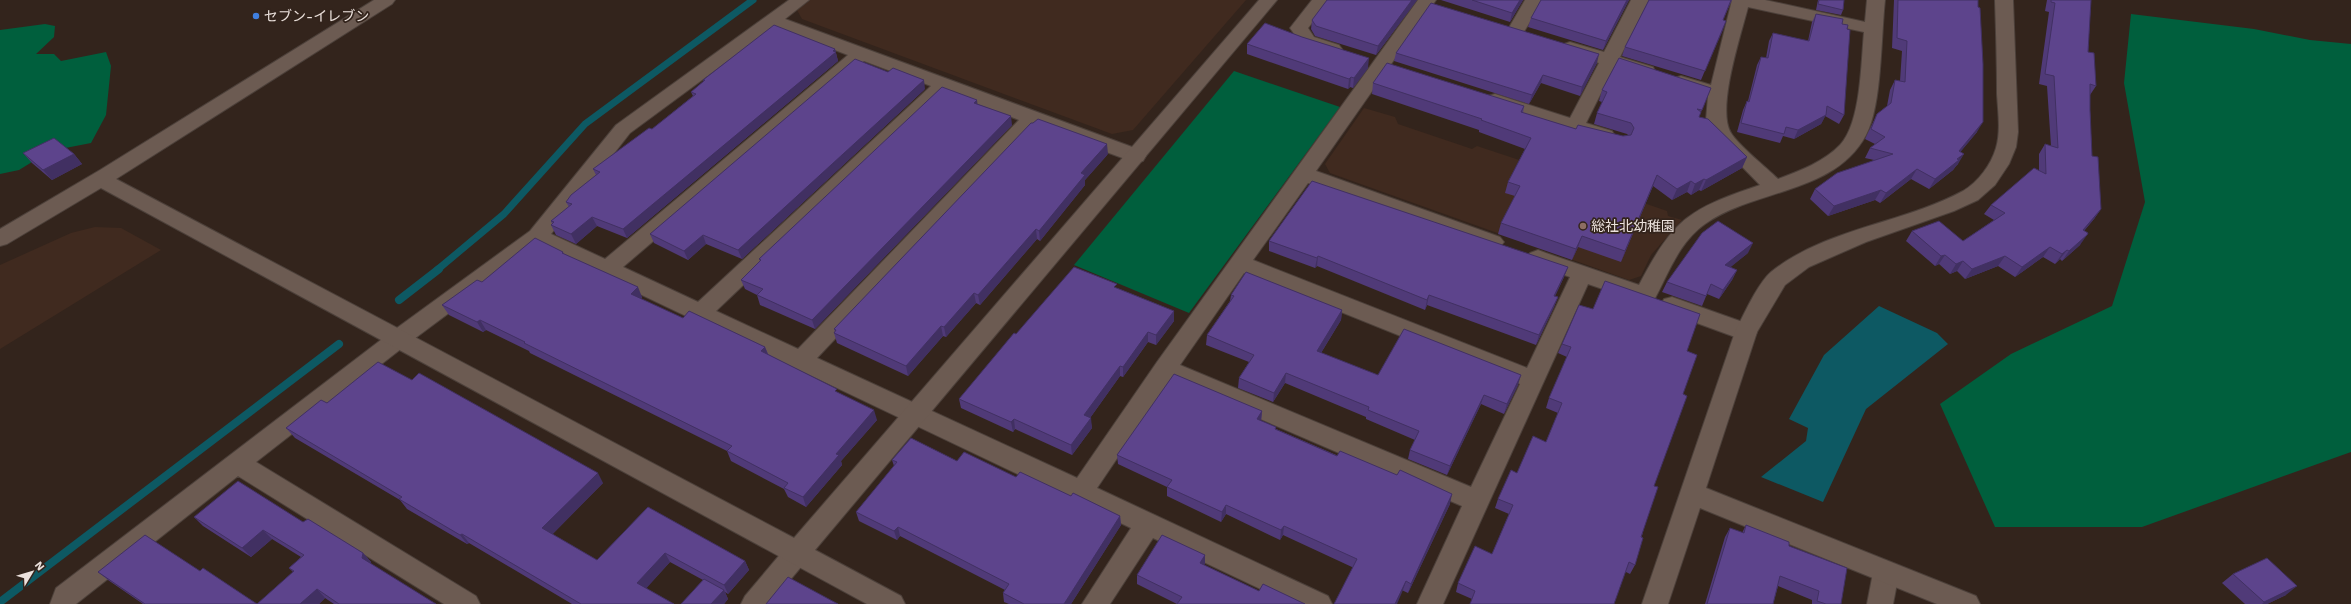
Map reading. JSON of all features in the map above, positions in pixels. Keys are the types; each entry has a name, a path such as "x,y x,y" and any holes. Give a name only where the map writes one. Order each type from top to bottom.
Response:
{"street":[{"path":"0,239 100,179 386,0"},
{"path":"63,604 65,596 238,464 398,339 537,236 623,129 800,0"},
{"path":"754,604 1268,0"},
{"path":"1321,0 1299,28 1308,41 1374,62"},
{"path":"1515,31 1534,0"},
{"path":"1575,126 1640,0"},
{"path":"1774,187 1723,136 1716,120 1718,93 1741,0 1872,29"},
{"path":"1644,296 1669,250 1680,235 1696,221 1729,204 1825,167 1846,152 1856,135 1864,102 1876,0"},
{"path":"1656,604 1746,332 1758,308 1777,279 1801,262 1859,237 1947,206 1971,195 1988,180 2002,159 2008,132 2004,0"},
{"path":"1081,492 1165,368 1304,174 1374,62 1430,4"},
{"path":"773,20 1136,156"},
{"path":"1552,42 1718,93"},
{"path":"607,269 862,54"},
{"path":"700,313 944,84"},
{"path":"1478,95 1619,140"},
{"path":"801,360 1032,118"},
{"path":"1304,174 1746,332"},
{"path":"100,179 892,604"},
{"path":"537,236 1319,604"},
{"path":"1240,263 1534,380"},
{"path":"1430,604 1582,274"},
{"path":"1165,368 1477,502"},
{"path":"238,464 468,604"},
{"path":"1693,494 1886,573 1967,604"},
{"path":"1095,604 1148,524"},
{"path":"1880,604 1886,573"}],"shaded area":[{"path":"810,0 1246,0 1133,130 1112,134 802,19 797,10"},
{"path":"1364,108 1395,117 1398,124 1472,149 1477,146 1546,169 1667,211 1668,216 1682,220 1651,255 1641,276 1629,280 1330,173 1325,164"},
{"path":"95,227 121,228 161,250 0,349 0,265 71,233"}],"green space":[{"path":"2131,14 2254,29 2310,40 2351,44 2351,452 2142,527 1995,527 1940,404 2011,354 2112,306 2145,202 2124,83"},
{"path":"45,24 55,26 54,37 36,54 54,54 61,61 106,52 111,66 106,115 91,143 50,151 19,170 0,174 0,30"},
{"path":"1234,71 1340,107 1189,313 1074,265"}],"water":[{"path":"1879,306 1937,333 1948,344 1866,409 1823,502 1761,477 1806,441 1808,428 1789,419 1824,355"}],"building":[{"path":"1327,0 1412,0 1378,46 1316,26 1312,20"},
{"path":"1472,0 1520,0 1512,13"},
{"path":"1541,0 1627,0 1606,41 1531,18"},
{"path":"1649,0 1731,0 1723,20 1726,21 1705,71 1625,47"},
{"path":"1819,0 1844,0 1843,10 1818,4"},
{"path":"1898,0 1978,0 1978,7 1980,8 1983,64 1983,122 1959,151 1964,154 1957,159 1959,160 1935,179 1917,169 1886,193 1881,190 1834,206 1815,189 1837,173 1893,154 1870,148 1885,137 1871,129 1877,114 1891,103 1895,80 1905,82 1907,41 1897,38"},
{"path":"2051,0 2091,0 2088,52 2094,53 2096,86 2090,84 2092,156 2098,157 2101,209 2083,230 2088,233 2087,235 2069,251 2067,250 2062,254 2050,247 2022,267 2005,256 1972,269 1963,261 1956,264 1945,255 1941,256 1912,231 1939,221 1963,241 2005,213 1991,205 2034,168 2046,174 2045,144 2058,148 2054,76 2045,74 2055,3 2051,2"},
{"path":"1431,3 1599,54 1582,87 1543,75 1532,95 1396,53"},
{"path":"1816,14 1843,19 1842,24 1848,25 1847,29 1850,30 1844,115 1827,106 1826,115 1798,130 1786,127 1784,134 1741,123 1747,101 1749,102 1761,57 1768,58 1773,33 1809,41"},
{"path":"1265,23 1302,37 1369,58 1354,78 1351,77 1349,79 1247,44"},
{"path":"774,25 835,49 833,51 836,52 623,229 592,217 571,234 551,225 554,222 551,221 572,204 566,202 571,195 600,172 593,169 649,128 652,129 696,94 691,92 705,80 703,80"},
{"path":"1619,58 1711,88 1702,110 1697,109 1701,112 1699,117 1708,119 1747,157 1706,180 1704,179 1695,184 1691,181 1677,189 1657,175 1625,251 1582,236 1576,249 1501,223 1520,186 1508,182 1531,138 1481,120 1482,119 1373,83 1387,63 1524,106 1521,112 1576,129 1578,125 1623,136 1631,135 1634,128 1631,123 1597,113 1607,92 1602,90"},
{"path":"855,59 888,72 893,68 924,80 738,250 703,235 684,251 650,234"},
{"path":"942,87 977,100 974,103 1011,116 812,320 757,295 763,289 741,280 761,260 759,259"},
{"path":"1038,119 1107,144 1081,173 1085,175 1039,231 1036,229 978,295 974,293 944,327 941,326 906,366 834,333 836,330 834,329 1031,123"},
{"path":"54,138 74,154 43,170 23,153"},
{"path":"1312,181 1568,267 1554,296 1558,297 1539,335 1429,295 1427,300 1318,256 1317,258 1269,241"},
{"path":"1718,221 1753,243 1725,265 1737,270 1723,290 1711,284 1706,296 1667,282 1702,233"},
{"path":"535,238 563,252 562,253 638,287 631,294 683,318 689,311 765,347 761,351 837,389 835,391 874,410 836,454 839,455 803,497 784,488 788,483 727,451 732,446 480,320 477,322 442,305 477,280 482,282"},
{"path":"1074,267 1117,284 1114,287 1174,311 1156,335 1148,332 1123,367 1120,366 1084,415 1091,418 1071,445 1014,419 1011,422 959,399 1014,333 1016,334"},
{"path":"1246,272 1342,310 1317,351 1378,375 1404,329 1521,375 1507,404 1484,395 1450,466 1410,450 1419,431 1368,410 1369,407 1286,373 1274,393 1239,378 1254,355 1207,335 1234,296 1231,295"},
{"path":"1605,281 1700,314 1687,351 1697,355 1683,394 1687,396 1654,486 1658,487 1641,537 1643,538 1635,565 1629,562 1614,604 1470,604 1475,591 1458,583 1475,546 1492,554 1513,505 1498,499 1511,470 1517,473 1533,436 1546,442 1562,403 1549,398 1571,347 1562,344 1579,305 1593,309"},
{"path":"378,362 412,380 419,373 598,473 542,528 597,560 648,507 745,561 724,585 665,553 637,583 674,604 581,604 399,499 402,497 286,428 321,400 327,403"},
{"path":"1174,374 1262,411 1257,419 1276,427 1275,429 1337,456 1340,451 1397,475 1400,470 1452,494 1411,584 1406,581 1395,604 1334,604 1357,559 1284,526 1281,530 1226,505 1222,512 1167,487 1172,480 1117,455"},
{"path":"911,438 957,461 964,452 1016,477 1020,472 1071,496 1073,493 1120,516 1064,604 1024,604 1003,593 1009,584 898,527 894,531 856,512 897,462 892,460"},
{"path":"238,481 303,522 308,519 363,553 362,558 436,604 339,604 317,589 300,604 257,604 294,571 289,568 304,555 263,530 242,548 194,517"},
{"path":"1746,525 1789,542 1789,546 1847,568 1841,604 1826,604 1817,601 1819,591 1780,576 1773,604 1707,604 1730,528 1744,533"},
{"path":"145,535 200,571 203,568 257,604 145,604 98,572"},
{"path":"1162,535 1205,555 1200,563 1259,591 1263,584 1305,604 1177,604 1182,597 1137,575"},
{"path":"2267,558 2297,586 2264,602 2233,574"},
{"path":"788,577 838,604 766,604"},
{"path":"704,579 724,590 711,604 681,604"}],"waterway":[{"path":"437,270 504,214 585,124 753,0"},
{"path":"399,300 439,269"},
{"path":"0,602 339,344"}],"place":[{"name":"セブン-イレブン","path":"256,16"},
{"name":"総社北幼稚園","path":"1583,226"}]}
